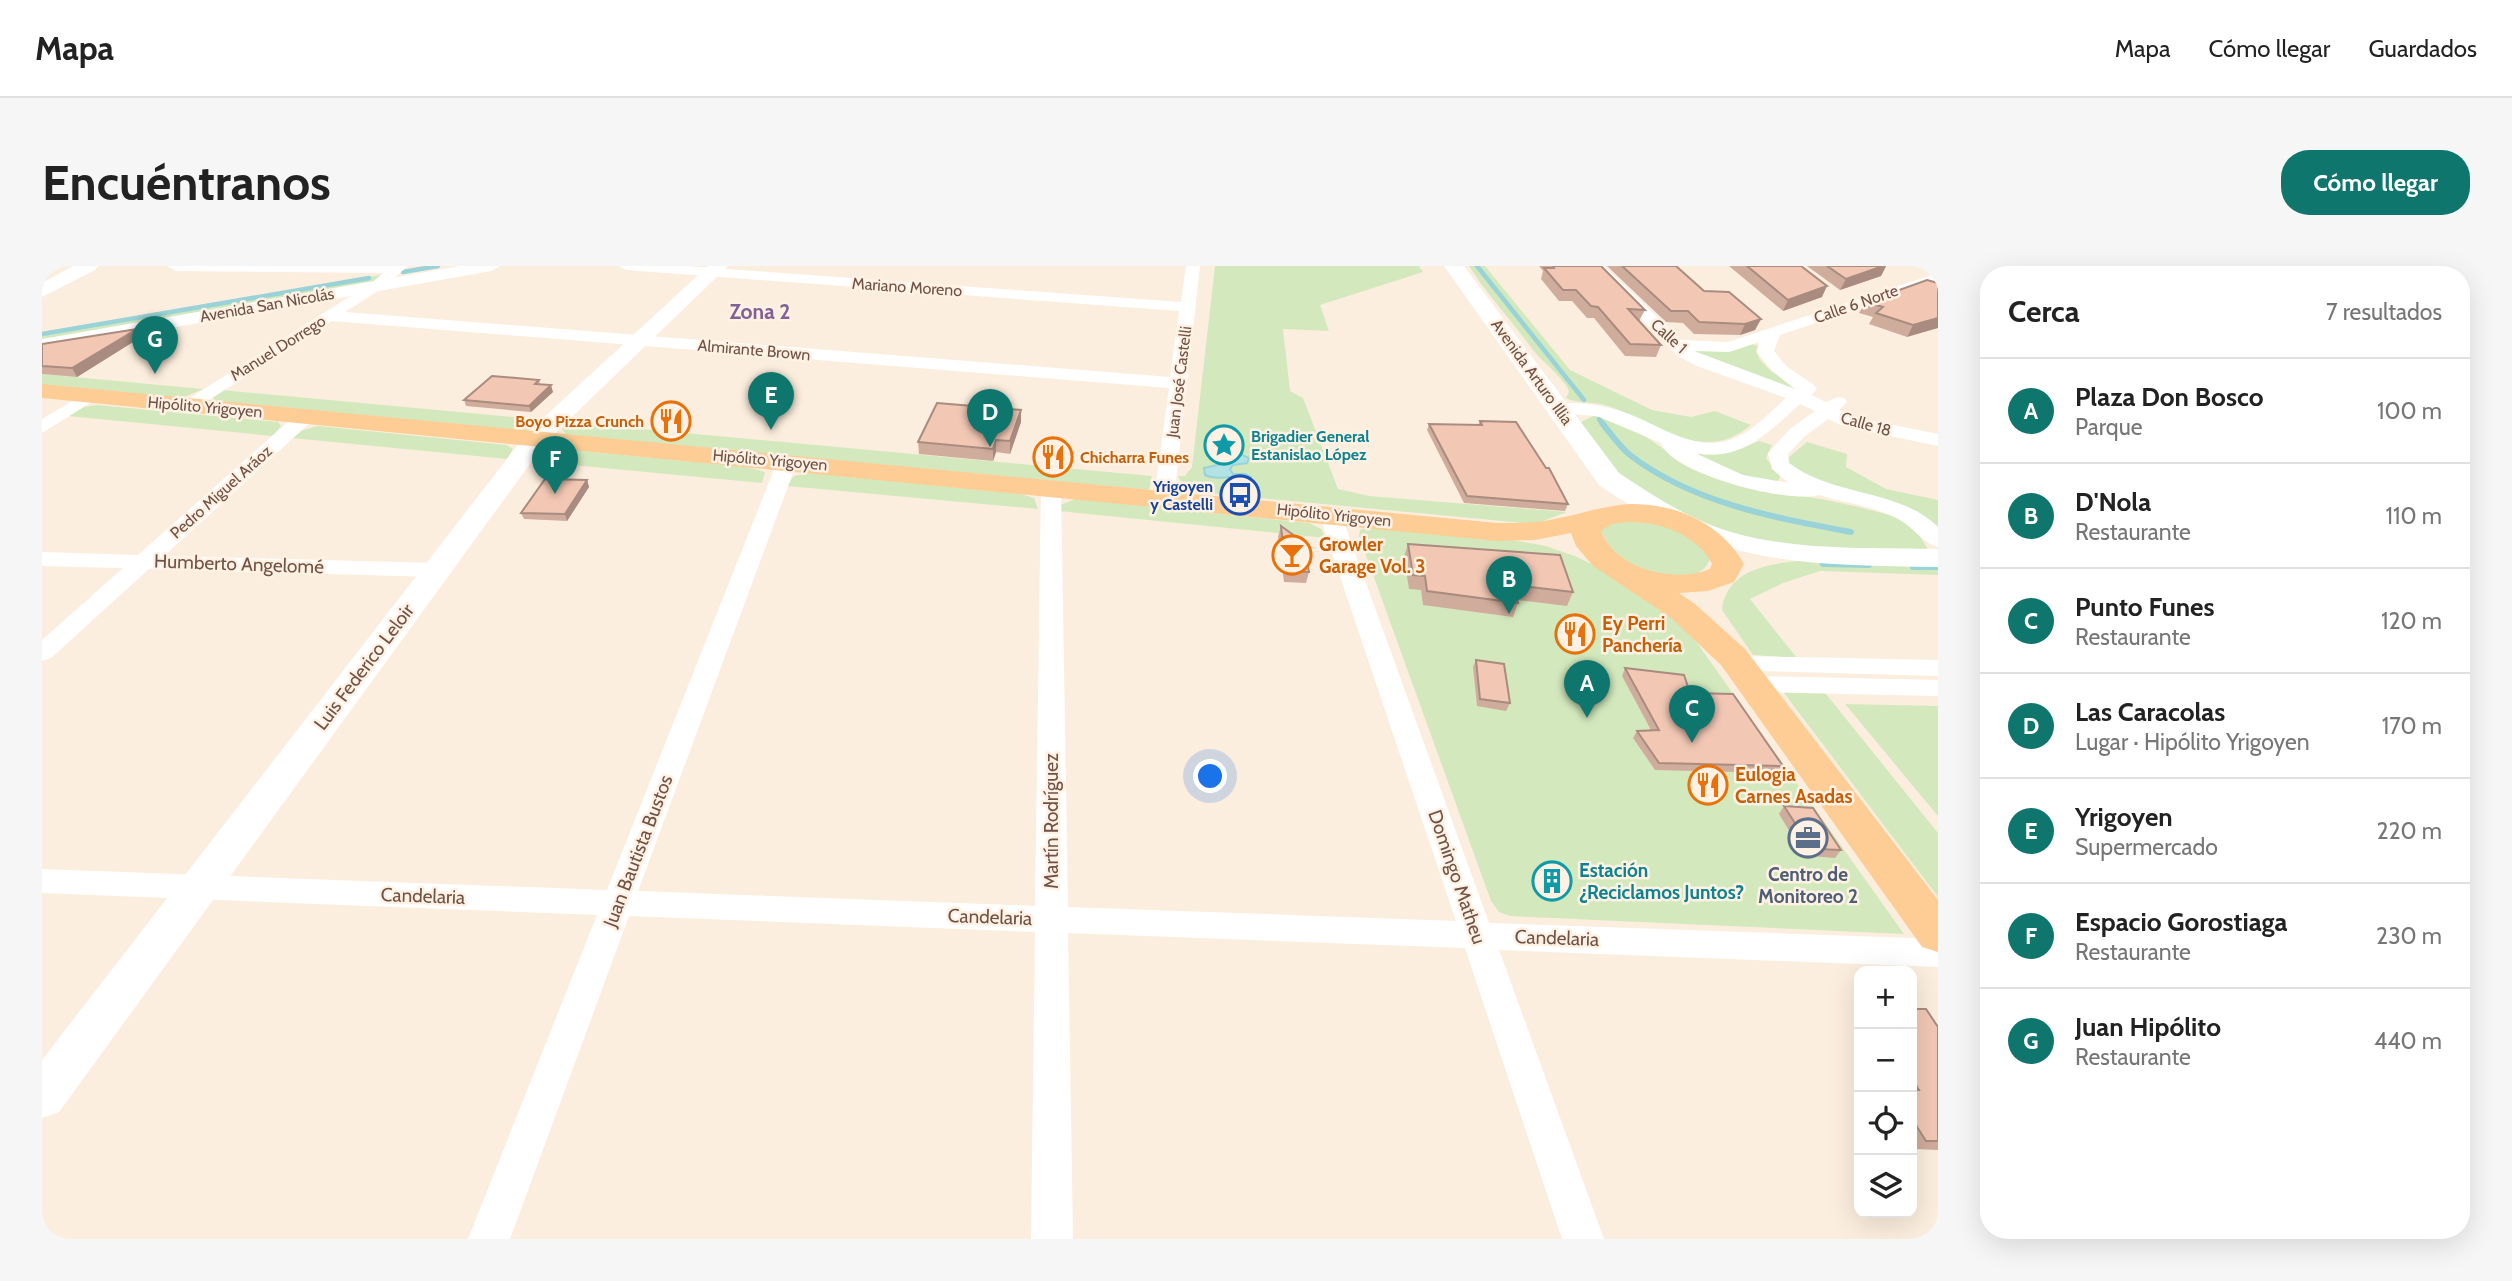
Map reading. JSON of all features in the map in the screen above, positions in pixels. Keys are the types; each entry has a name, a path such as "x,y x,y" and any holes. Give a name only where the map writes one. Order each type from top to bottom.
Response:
{"main road":[{"path":"42,291 88,266"},
{"name":"Avenida Arturo Illia","path":"1454,266 1609,478 1638,499 1685,525"},
{"name":"Hipólito Yrigoyen","path":"42,391 1497,532 1539,541 1620,569"},
{"path":"1609,478 1609,497 1586,530 1587,542 1597,555 1683,611 1741,668"},
{"name":"Hipólito Yrigoyen","path":"1497,532 1535,531 1614,514 1635,513 1685,525"},
{"path":"1685,525 1742,544 1799,555"},
{"path":"1685,525 1710,538 1723,551 1728,564 1711,596 1710,610 1741,668 1938,934"},
{"path":"1620,569 1651,580 1678,584 1702,583 1756,561 1799,555 1938,558"}],"street":[{"path":"176,266 405,268"},
{"name":"Avenida San Nicolás","path":"42,345 491,266"},
{"name":"Mariano Moreno","path":"626,266 716,269 1188,307"},
{"name":"Juan José Castelli","path":"1164,498 1193,266"},
{"name":"Calle 1","path":"1597,266 1684,352 1703,362 1802,393"},
{"name":"Manuel Dorrego","path":"188,405 405,268"},
{"name":"Avenida San Nicolás","path":"42,331 405,268"},
{"name":"Luis Federico Leloir","path":"42,1097 536,438 716,269"},
{"name":"Calle 6 Norte","path":"1669,338 1688,345 1729,347 1938,277"},
{"path":"1831,294 1853,305"},
{"name":"Almirante Brown","path":"329,316 1178,383"},
{"path":"1699,454 1737,445 1753,435 1802,393 1765,352 1766,343 1773,332"},
{"name":"Calle 18","path":"1802,393 1833,407 1843,420 1938,440"},
{"path":"42,427 89,396"},
{"path":"1938,428 1833,407 1797,433 1778,453 1779,465 1788,475 1824,492 1911,515 1927,524 1938,540"},
{"path":"1561,409 1606,412 1699,454 1722,476 1771,488 1824,492"},
{"name":"Pedro Miguel Aráoz","path":"42,653 306,416"},
{"path":"1753,435 1773,438 1784,447"},
{"name":"Juan Bautista Bustos","path":"488,1239 787,462"},
{"path":"1771,488 1784,486 1790,481 1788,475"},
{"name":"Martín Rodríguez","path":"1051,487 1052,1239"},
{"name":"Domingo Matheu","path":"1331,514 1583,1239"},
{"name":"Humberto Angelomé","path":"42,559 437,570"},
{"path":"1741,668 1938,668"},
{"path":"1741,668 1938,688"},
{"name":"Candelaria","path":"42,881 1938,953"}],"green space":[{"path":"1215,266 1419,266 1423,272 1320,305 1329,331 1283,329 1290,391 1303,398 1338,489 1369,496 1567,512 1535,524 1185,491 1178,476 1185,476 1192,467"},
{"path":"1469,266 1485,266 1570,370 1652,410 1691,417 1715,411 1751,425 1733,437 1715,442 1697,441 1661,430 1608,406 1566,398 1569,392 1567,387 1533,350"},
{"path":"381,275 378,281 42,342 42,332"},
{"path":"1751,344 1758,346 1756,351 1760,360 1771,371 1796,388 1793,390 1721,366 1693,350 1733,351"},
{"path":"42,374 203,389 182,398 42,385"},
{"path":"222,390 546,420 536,428 525,431 215,401 213,397"},
{"path":"97,405 278,422 281,426 273,436 68,416 83,407"},
{"path":"1593,416 1640,433 1681,461 1726,481 1755,489 1836,502 1905,519 1913,526 1930,552 1791,549 1742,539 1633,492 1579,423"},
{"path":"566,422 1152,476 1149,490 566,435 562,429"},
{"path":"318,426 507,445 513,449 507,459 292,438 300,431"},
{"path":"1759,441 1772,445 1766,458 1780,476 1779,480 1769,482 1748,479 1698,455 1701,452 1741,449"},
{"path":"1807,442 1847,454 1846,467 1886,489 1938,500 1938,526 1908,509 1816,484 1789,463 1789,457"},
{"path":"560,449 748,467 765,472 762,483 530,461 542,451"},
{"path":"809,473 1021,494 1034,498 1038,509 787,486 794,476"},
{"path":"1075,499 1309,523 1321,529 1326,538 1059,511 1060,505"},
{"path":"1620,520 1660,525 1682,532 1701,547 1710,559 1703,569 1693,575 1681,576 1653,572 1616,561 1599,527"},
{"path":"1369,526 1501,538 1546,546 1577,557 1655,595 1685,626 1904,934 1510,916 1499,912 1491,901 1359,536 1360,530"},
{"path":"1798,561 1938,564 1938,575 1820,571 1783,583 1750,599 1797,658 1753,655 1722,610 1725,597 1739,578 1750,572 1773,564"},
{"path":"1784,689 1822,689 1938,833 1938,897 1784,693"},
{"path":"1845,704 1938,706 1938,816"}],"water":[{"path":"1240,454 1249,458 1247,463 1233,465 1230,469 1233,474 1251,477 1250,481 1205,475 1204,468 1226,463 1226,456"}],"building":[{"path":"1553,266 1601,266 1645,310 1628,309 1661,345 1630,344 1598,307 1591,306 1576,290 1563,290 1544,268 1554,268"},
{"path":"1622,266 1676,266 1704,291 1729,292 1761,319 1745,324 1699,322 1688,311 1671,311"},
{"path":"1747,266 1801,266 1827,286 1788,300"},
{"path":"1827,266 1883,266 1846,279"},
{"path":"1927,280 1938,283 1938,318 1913,325 1876,313 1883,307 1866,302"},
{"path":"137,329 72,368 42,366 42,344"},
{"path":"492,376 539,380 535,384 551,385 529,406 464,400"},
{"path":"937,403 1021,410 1010,441 996,440 993,449 918,442"},
{"path":"1480,421 1516,422 1546,468 1549,468 1568,504 1467,496 1429,424 1482,425"},
{"path":"545,479 587,480 565,514 521,513"},
{"path":"1281,526 1303,542 1309,572 1286,571"},
{"path":"1408,544 1560,555 1573,592 1514,585 1518,603 1427,591 1425,576 1413,575"},
{"path":"1476,660 1504,664 1510,703 1480,699"},
{"path":"1625,668 1684,675 1690,693 1733,694 1783,766 1659,763 1637,731 1659,730"},
{"path":"1784,806 1813,808 1841,850 1817,849 1802,834"},
{"path":"1917,1009 1926,1009 1938,1027 1938,1141 1926,1141 1917,1127"}],"waterway":[{"path":"403,272 438,266"},
{"path":"1477,266 1584,400"},
{"path":"42,334 369,278"},
{"path":"1599,419 1603,424"},
{"path":"1602,423 1630,455 1654,472 1707,497 1764,514 1851,532"},
{"path":"1823,564 1869,565"},
{"path":"1913,567 1938,567"}],"place":[{"name":"Juan Hipólito","path":"155,374"},
{"name":"Boyo Pizza Crunch","path":"671,421"},
{"name":"Yrigoyen","path":"771,430"},
{"name":"Brigadier General Estanislao López","path":"1224,445"},
{"name":"Las Caracolas","path":"990,447"},
{"name":"Chicharra Funes","path":"1053,457"},
{"name":"Espacio Gorostiaga","path":"555,494"},
{"name":"Yrigoyen y Castelli","path":"1240,495"},
{"name":"Growler Garage Vol. 3","path":"1292,555"},
{"name":"D'Nola","path":"1509,614"},
{"name":"Ey Perri Panchería","path":"1575,634"},
{"name":"Plaza Don Bosco","path":"1587,718"},
{"name":"Punto Funes","path":"1692,743"},
{"name":"Eulogia Carnes Asadas","path":"1708,785"},
{"name":"Centro de Monitoreo 2","path":"1808,838"},
{"name":"Estación ¿Reciclamos Juntos?","path":"1552,881"}],"district":[{"name":"Zona 2","path":"760,311"}]}
